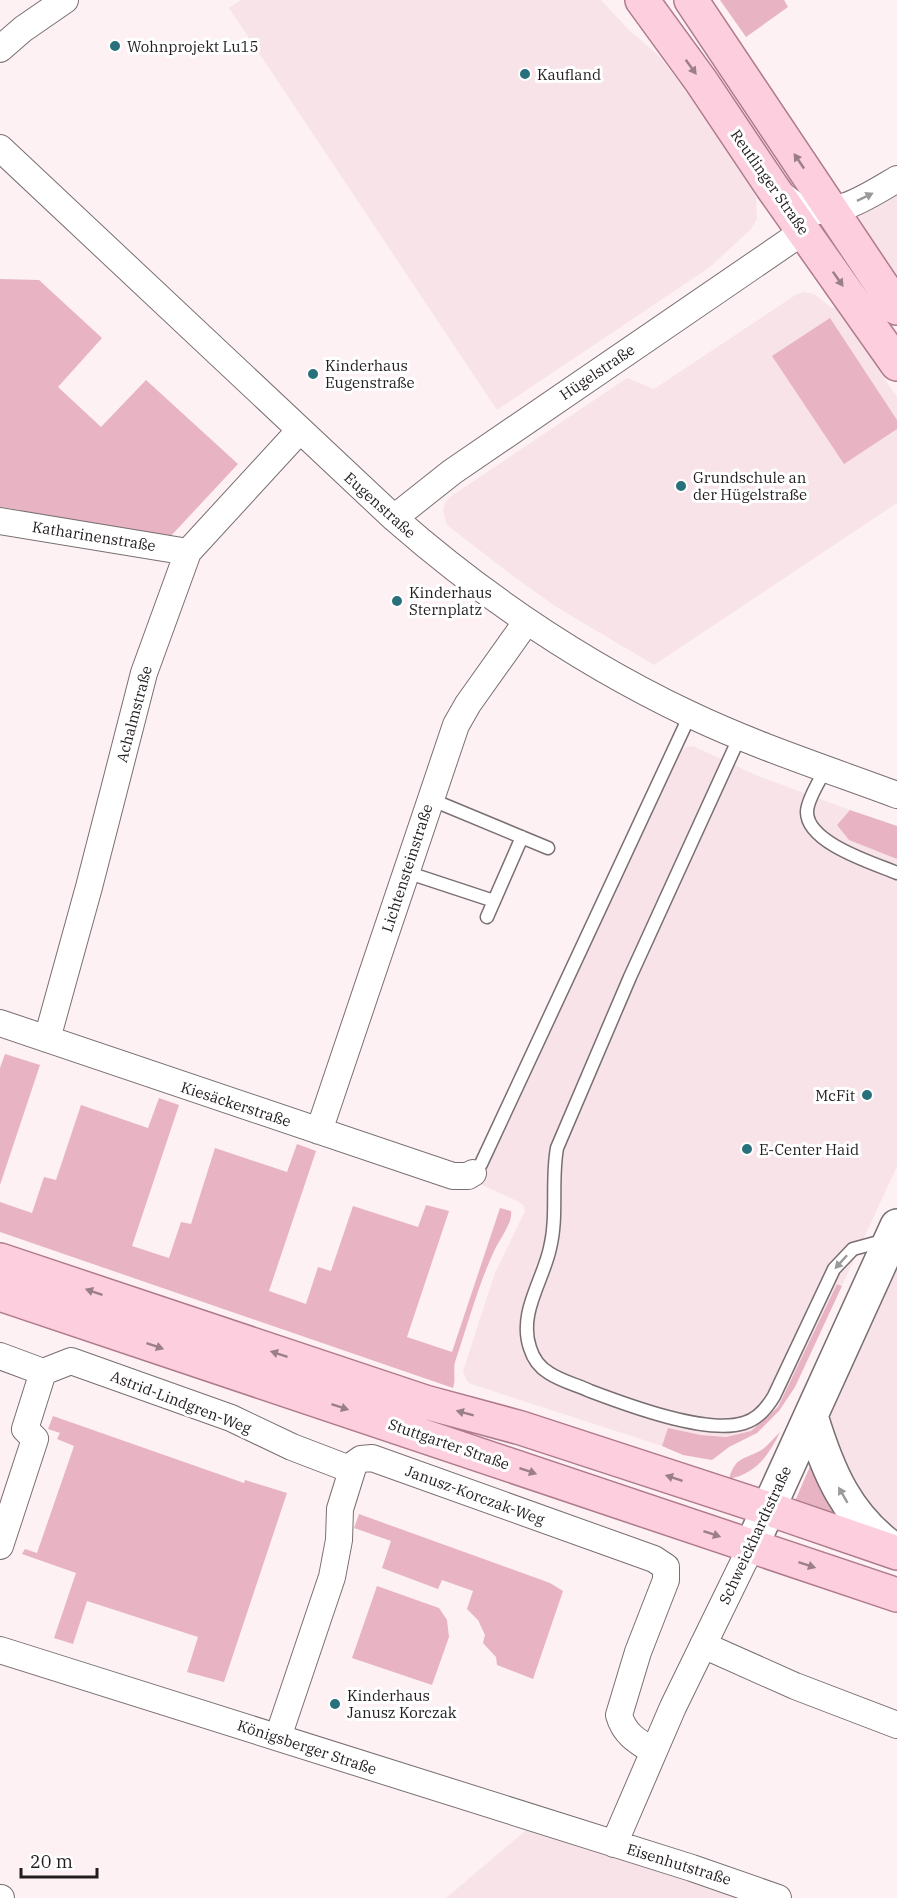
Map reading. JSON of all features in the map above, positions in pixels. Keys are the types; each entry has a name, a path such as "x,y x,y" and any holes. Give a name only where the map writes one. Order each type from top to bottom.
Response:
{"main road":[{"name":"Reutlinger Straße","path":"642,0 701,81 772,188 897,364"},
{"path":"691,0 897,308"},
{"name":"Schweickhardtstraße","path":"751,1547 894,1232"},
{"name":"Stuttgarter Straße","path":"0,1260 425,1402 521,1428 897,1552"},
{"name":"Stuttgarter Straße","path":"0,1294 897,1595"},
{"path":"811,1416 827,1463 844,1498 860,1520 879,1539 897,1552"}],"street":[{"path":"0,49 23,29 65,0"},
{"name":"Eugenstraße","path":"0,148 394,518 492,598 574,652 690,715 897,795"},
{"path":"772,188 799,207 813,211 848,205 866,198 897,179"},
{"name":"Hügelstraße","path":"394,518 453,472 804,231"},
{"name":"Achalmstraße","path":"47,1039 144,673 188,552 300,430"},
{"name":"Katharinenstraße","path":"0,521 188,552"},
{"name":"Lichtensteinstraße","path":"319,1131 456,725 468,704 527,621"},
{"name":"Eugenstraße","path":"826,769 843,767 897,787"},
{"name":"Kiesäckerstraße","path":"0,1023 453,1176 468,1176 473,1173"},
{"path":"0,1356 43,1372 25,1429 35,1439 0,1546"},
{"name":"Astrid-Lindgren-Weg","path":"43,1372 71,1361 231,1418 292,1447 352,1470"},
{"name":"Janusz-Korczak-Weg","path":"352,1470 354,1464 361,1459 372,1458 654,1559 666,1567 666,1580 638,1652 619,1715 621,1724 637,1742 653,1750"},
{"path":"278,1737 332,1576 339,1540 340,1509 352,1470"},
{"name":"Schweickhardtstraße","path":"614,1844 653,1750 751,1547"},
{"path":"703,1645 795,1686 897,1725"},
{"name":"Königsberger Straße","path":"0,1650 614,1844"},
{"name":"Eisenhutstraße","path":"614,1844 778,1898"}],"lane":[{"path":"473,1173 481,1164 690,715"},
{"path":"740,736 630,977 557,1148 554,1162 555,1215 551,1246 529,1307 527,1338 536,1362 548,1372 616,1400 688,1421 723,1425 744,1423 758,1416 774,1396 834,1269 853,1249 894,1232"},
{"path":"826,769 807,809 808,821 813,830 832,843 897,873"},
{"path":"430,799 548,848"},
{"path":"487,917 522,837"},
{"path":"406,872 494,901"}],"shaded area":[{"path":"241,0 601,0 628,29 659,56 692,99 748,179 756,197 757,219 751,229 710,267 497,410 229,8"},
{"path":"720,0 784,0 788,7 746,37"},
{"path":"897,179 897,306 838,208"},
{"path":"0,279 39,280 102,338 58,387 101,427 146,380 238,464 168,539 20,517 21,510 0,507"},
{"name":"Grundschule an der Hügelstraße","path":"804,292 814,294 832,308 835,307 897,397 897,503 654,665 555,606 447,525 443,510 450,497 627,378 654,389 797,294"},
{"path":"830,318 897,420 897,429 844,464 772,356"},
{"path":"693,746 758,776 850,810 837,825 849,840 897,859 897,1166 842,1286 837,1284 778,1407 751,1431 726,1437 701,1435 668,1428 662,1446 471,1384 467,1381 463,1371 495,1273 525,1211 523,1205 517,1201 480,1184 680,752 686,747"},
{"path":"850,810 897,826 897,859 849,840 837,825"},
{"path":"5,1054 40,1065 0,1185 0,1068"},
{"path":"159,1098 179,1105 132,1246 169,1258 181,1222 191,1224 215,1148 287,1172 297,1144 316,1151 269,1291 306,1304 318,1267 331,1271 353,1206 418,1227 426,1205 449,1211 407,1337 452,1352 500,1208 511,1211 508,1225 489,1263 455,1362 453,1388 0,1232 0,1202 32,1213 44,1177 56,1180 81,1105 148,1128"},
{"path":"897,1265 897,1535 864,1511 824,1427"},
{"path":"837,1284 842,1286 795,1387 779,1411 757,1433 729,1447 712,1460 683,1455 662,1446 668,1428 701,1435 726,1437 751,1431 778,1407"},
{"path":"53,1416 244,1483 245,1480 287,1493 224,1682 187,1672 198,1637 87,1601 73,1644 54,1638 76,1573 22,1554 25,1549 37,1553 74,1446 57,1439 60,1433 48,1429"},
{"path":"780,1432 766,1456 754,1468 729,1479 738,1462 763,1449"},
{"path":"814,1457 840,1519 795,1501"},
{"path":"359,1514 550,1583 563,1591 533,1679 497,1665 496,1657 483,1643 485,1635 478,1620 467,1609 473,1591 442,1580 438,1589 382,1568 391,1541 354,1528"},
{"path":"377,1586 439,1608 447,1620 449,1637 432,1685 352,1658"},
{"path":"538,1820 778,1898 446,1898"}],"place":[{"name":"Wohnprojekt Lu15","path":"115,46"},
{"name":"Kaufland","path":"525,74"},
{"name":"Kinderhaus Eugenstraße","path":"313,374"},
{"name":"Grundschule an der Hügelstraße","path":"681,486"},
{"name":"Kinderhaus Sternplatz","path":"397,601"},
{"name":"McFit","path":"867,1095"},
{"name":"E-Center Haid","path":"747,1149"},
{"name":"Kinderhaus Janusz Korczak","path":"335,1704"}]}
